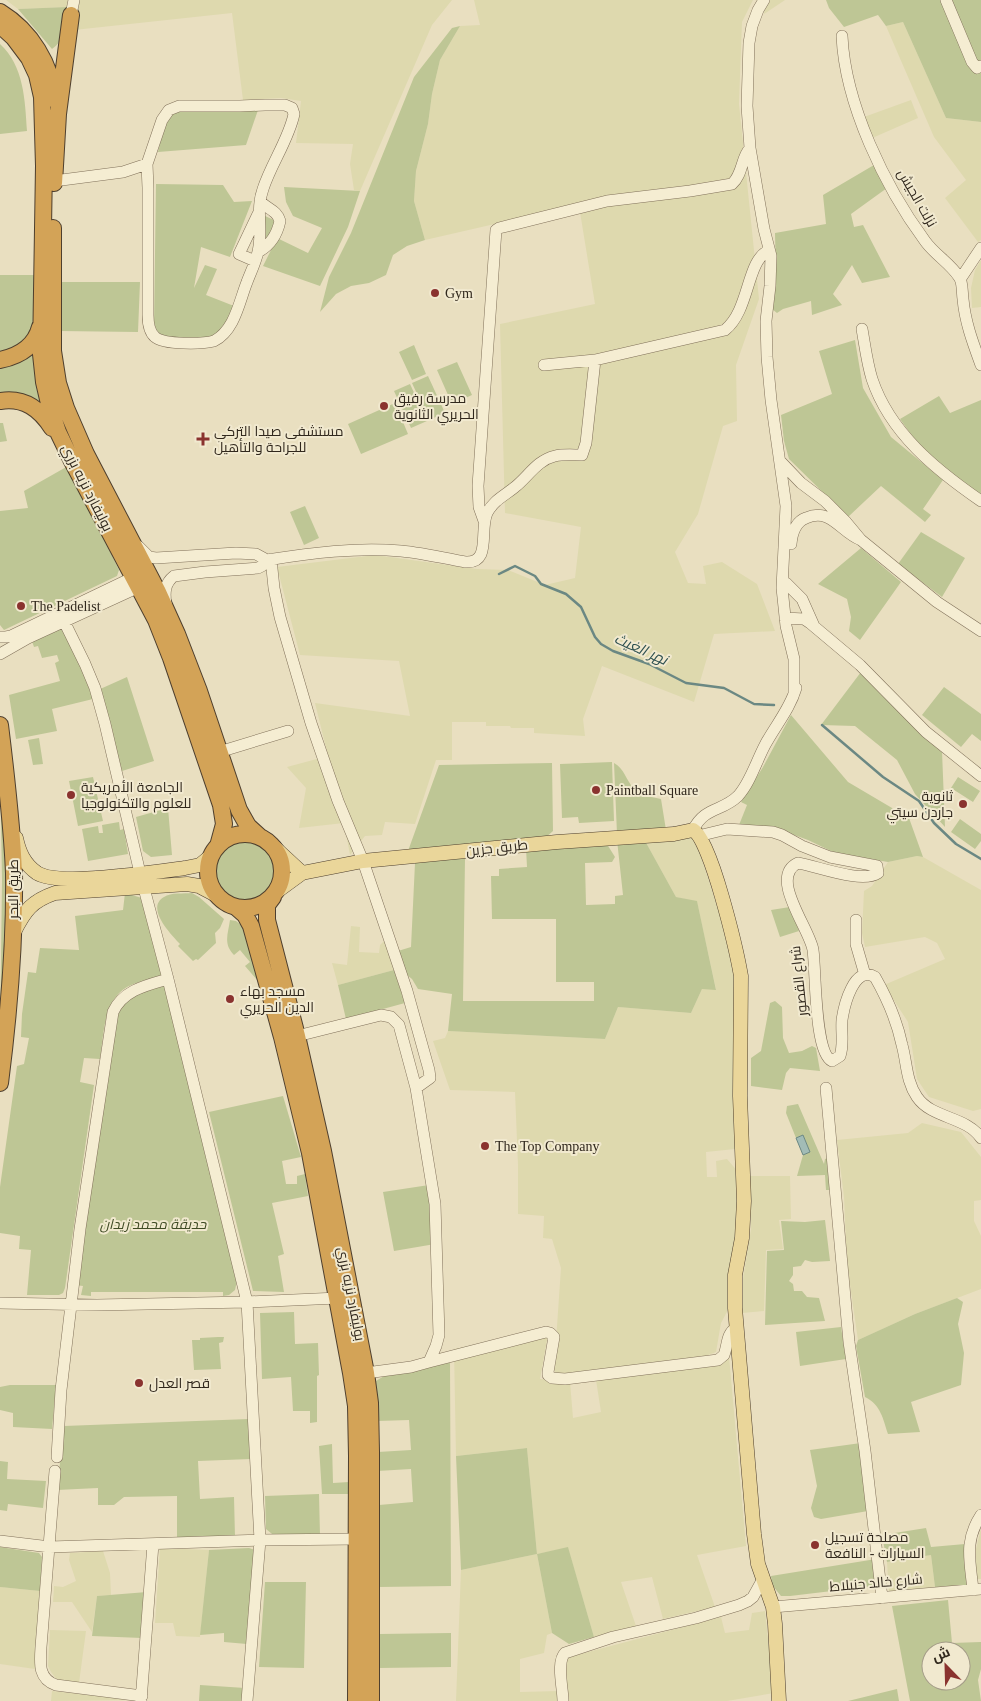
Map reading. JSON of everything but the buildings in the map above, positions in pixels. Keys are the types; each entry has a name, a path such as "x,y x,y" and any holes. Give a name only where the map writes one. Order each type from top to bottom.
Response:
{"highway":[{"path":"0,12 16,23 46,55 51,56 56,54 62,45 72,7"},
{"path":"51,112 72,7"},
{"path":"0,26 22,47 32,63 51,112"},
{"path":"0,37 18,59 30,87 34,106 37,152 49,184"},
{"path":"34,44 51,78 51,112"},
{"name":"بوليفارد نزيه بزري","path":"51,112 41,322 41,354 48,403 58,432 72,461 156,620 172,658 217,793 224,824 214,851"},
{"name":"بوليفارد نزيه بزري","path":"49,184 53,351 58,383 71,421 86,454 168,614 199,691 243,818 248,826 260,837"},
{"path":"0,360 18,354 34,342 41,322"},
{"path":"0,401 20,402 34,406 49,424 72,461"},
{"name":"طريق البحر","path":"0,725 10,810 14,874 10,1004 0,1083"},
{"path":"238,834 260,837 275,848 281,858 283,870 281,882 275,894 256,907 237,908 229,905 218,896 208,877 208,866 214,851 227,839 238,834"},
{"name":"بوليفارد نزيه بزري","path":"275,894 267,905 267,920 297,1036 323,1151 366,1373 370,1403 372,1452 371,1701"},
{"name":"بوليفارد نزيه بزري","path":"237,908 245,915 251,926 282,1037 310,1153 338,1298 356,1406 356,1701"}],"main road":[{"path":"10,810 22,858 38,874 53,878 142,880 193,885 204,888 218,896"},
{"name":"طريق جزين","path":"275,894 302,873 363,861 560,842 695,833"},
{"path":"695,833 715,872 741,976 740,1096 744,1201 742,1238 735,1275 736,1328 754,1534 758,1564 773,1608 777,1641 779,1701"},
{"path":"275,848 302,873"},
{"path":"13,934 25,911 38,900 50,895 60,892 90,890 142,880 194,867 203,864 214,851"}],"street":[{"path":"764,0 752,26 746,106 750,148 769,250 770,276 766,321 767,357 786,506 787,618"},
{"path":"946,0 972,62 977,68 981,66"},
{"name":"نزلت الجيش","path":"842,36 850,87 862,126 876,157 903,208 926,243 961,278"},
{"path":"259,206 260,236 257,256 246,284 241,304 228,329 218,339 208,342 171,342 159,340 154,336 149,327 148,316 148,188 146,164 166,113 174,107 265,105 288,106 294,111 294,118 272,166 259,206 239,254 257,256 269,245 275,235 280,221 276,213 259,206"},
{"path":"125,529 140,548 151,558 249,554 261,555 269,559 365,550 402,551 465,562 478,560 482,553 484,520 479,507 478,486 496,230 607,201 690,192 732,184 738,176 745,155 750,148"},
{"path":"49,184 123,172 146,164"},
{"path":"981,248 961,278 964,311 981,365"},
{"path":"544,365 595,360 725,330 735,320 750,285 757,261 764,252 769,250"},
{"path":"862,329 872,380 892,418 920,454 948,478 981,501"},
{"path":"484,520 498,498 516,487 542,462 555,456 582,455 586,443 595,360"},
{"path":"780,461 801,483 825,501 861,540 937,602 981,631"},
{"path":"784,486 792,481 801,483"},
{"path":"819,514 825,501"},
{"path":"786,506 793,514 808,517"},
{"path":"786,506 794,528"},
{"path":"695,833 698,820 706,813 734,800 742,790 794,694 793,680 796,667 796,652 787,618 782,588 785,560 794,528 802,519 819,514 831,519 851,535 861,540"},
{"path":"168,614 165,600 166,590 168,582 174,576 258,568 269,559"},
{"path":"269,559 280,617 312,723 338,800 363,861 407,991 429,1070 430,1078 416,1088"},
{"path":"0,654 62,618 136,582"},
{"path":"786,583 802,599 814,628"},
{"path":"0,636 8,637 62,618"},
{"path":"62,618 86,664 95,688 247,1302 260,1540 247,1701"},
{"path":"787,618 804,619 860,665 926,732 981,776"},
{"path":"219,752 288,731"},
{"name":"شراع القصور","path":"695,833 727,829 768,831 782,835 802,846 830,857 871,864 877,867 878,873 867,877 824,870 798,863 793,865 788,873 791,899 813,949 818,1025 824,1052 830,1060 838,1059 841,1052 842,1020 852,985 856,979 865,975"},
{"path":"856,920 856,944 865,975 868,974 875,977 887,999 902,1045 908,1078 917,1098 927,1107 970,1127 981,1138"},
{"path":"57,1457 70,1305 113,1012 119,1002 136,989 168,980"},
{"path":"297,1036 381,1015 391,1017 399,1025 416,1088 433,1190 437,1246 439,1336 429,1362"},
{"path":"826,1088 849,1342 882,1598"},
{"path":"0,1303 70,1305 247,1302 338,1298"},
{"path":"366,1373 411,1367 546,1332 554,1337 548,1375 556,1379 580,1378 718,1360 724,1355 728,1336 736,1328"},
{"path":"55,1471 40,1654 42,1676 49,1683 69,1688 142,1698 153,1544"},
{"path":"977,1589 969,1541 973,1528 981,1515"},
{"path":"0,1541 50,1547 260,1540 356,1539"},
{"path":"563,1701 560,1663 565,1653 613,1637 696,1618 739,1605 753,1597 763,1579"},
{"name":"شارع خالد جنبلاط","path":"773,1608 977,1589"}],"shaded area":[{"path":"6,0 68,0 67,7 18,9"},
{"path":"80,0 452,0 432,25 360,191 354,190 350,164 353,144 296,143 301,101 281,98 243,100 232,13 74,30"},
{"path":"474,0 753,0 742,22 739,104 759,299 736,365 737,421 723,426 698,514 675,552 688,583 706,584 703,566 722,562 757,584 775,631 714,634 694,702 602,666 583,719 585,736 534,733 534,728 486,726 486,722 452,722 452,760 436,760 415,824 385,822 382,835 365,836 350,855 344,823 299,828 306,788 287,767 328,756 315,703 410,716 399,661 300,655 277,567 375,555 477,569 508,570 545,585 575,578 581,527 505,513 500,324 595,304 580,212 574,206 425,240 414,201 416,171 428,124 432,94 440,60 460,26 480,25"},
{"path":"769,0 785,0 764,14"},
{"path":"903,22 946,118 981,122 981,240 978,242 945,198 966,180 934,137 886,26"},
{"path":"911,100 918,118 870,139 864,117"},
{"path":"981,260 981,307 972,308 971,288 975,270"},
{"path":"693,832 738,976 734,990 735,1149 706,1152 707,1177 717,1177 716,1161 727,1159 739,1173 740,1197 731,1268 729,1308 721,1323 716,1352 696,1360 557,1375 554,1370 561,1268 552,1239 543,1238 544,1216 518,1214 515,1092 450,1090 433,1041 445,1038 448,1031 605,1039 618,1007 691,1013 702,989 716,989 697,902 676,897 644,839"},
{"path":"917,856 923,857 981,890 981,1109 973,1111 929,1097 917,1079 908,1022 884,985 945,959 937,943 925,937 865,947 862,933 864,891 872,886 888,862"},
{"path":"351,926 360,927 359,952 379,953 380,945 385,940 394,970 338,985 332,963 347,965"},
{"path":"922,1123 961,1132 981,1157 981,1200 974,1201 974,1221 981,1236 981,1289 915,1314 858,1340 847,1264 844,1197 837,1140 908,1133"},
{"path":"750,1176 790,1176 791,1219 779,1220 783,1249 766,1250 764,1311 742,1313 743,1279 751,1229"},
{"path":"549,1329 540,1379 570,1382 573,1418 601,1412 596,1380 729,1356 746,1546 697,1555 715,1607 663,1619 652,1577 621,1582 636,1626 594,1637 568,1548 537,1554 527,1448 456,1456 454,1349"},
{"path":"981,1528 981,1579 976,1579 976,1549"},
{"path":"160,1548 209,1550 200,1637 176,1636 173,1623 155,1623"},
{"path":"103,1551 110,1573 111,1595 97,1596 92,1632 72,1602 53,1602 54,1586 63,1587 76,1581 69,1560 70,1553"},
{"path":"537,1554 552,1633 547,1635 544,1653 520,1659 520,1692 559,1691 558,1701 456,1701 461,1570"},
{"path":"931,1555 935,1587 889,1593 887,1562"},
{"path":"0,1587 40,1591 35,1669 0,1664"},
{"path":"765,1611 774,1693 727,1701 566,1701 565,1658 721,1617 725,1633 749,1630 752,1613"},
{"path":"50,1630 86,1631 79,1683 57,1680 51,1672 48,1666"},
{"path":"52,1691 137,1700 51,1701"}],"green space":[{"path":"826,0 981,0 981,122 946,118 903,22 886,26 878,15 844,27 829,8"},
{"path":"67,7 62,36 52,49 18,9"},
{"path":"460,26 440,60 432,94 428,124 416,171 414,201 425,240 407,246 393,255 386,275 369,283 351,286 336,294 320,312 329,277 351,233 414,77 452,28"},
{"path":"0,44 8,53 19,73 24,96 27,131 0,134"},
{"path":"178,110 258,110 246,145 158,152 167,122 173,113"},
{"path":"874,165 887,188 851,214 854,227 863,225 890,277 862,283 852,265 833,294 842,305 812,315 811,301 783,309 777,313 772,309 776,277 775,233 826,224 823,195"},
{"path":"156,184 223,185 234,202 252,201 230,257 201,247 194,288 205,265 217,269 206,295 234,306 222,331 209,340 159,336 154,325"},
{"path":"284,187 360,191 348,227 320,286 263,266 277,238 308,253 322,228 293,216 286,202"},
{"path":"265,216 274,220 275,226 266,242 264,232"},
{"path":"0,275 35,275 34,334 13,348 0,351"},
{"path":"60,282 140,282 138,332 59,331"},
{"path":"855,340 863,388 891,437 943,480 923,509 931,515 925,522 881,486 848,517 789,459 784,441 781,415 832,394 819,351"},
{"path":"414,345 426,374 412,380 399,352"},
{"path":"35,350 43,408 0,396 0,364"},
{"path":"457,362 472,395 452,404 437,370"},
{"path":"428,376 445,413 429,420 412,383"},
{"path":"410,384 427,421 411,428 394,391"},
{"path":"939,396 950,413 981,400 981,497 920,447 900,419"},
{"path":"395,403 408,434 361,454 348,424"},
{"path":"0,423 3,423 7,441 0,442"},
{"path":"68,466 119,570 117,576 4,630 0,625 0,511 28,508 24,491"},
{"path":"305,506 319,538 304,545 290,512"},
{"path":"921,532 965,558 942,597 898,564"},
{"path":"861,548 901,582 860,640 849,631 851,617 847,599 818,584"},
{"path":"62,627 93,699 52,709 57,731 16,739 9,695 60,681 55,663 59,661 57,655 42,658 38,646 34,647 32,641"},
{"path":"861,672 942,751 945,827 915,794 897,760 855,726 821,725"},
{"path":"127,677 154,761 122,771 98,690"},
{"path":"944,687 981,714 981,741 972,734 961,747 922,715"},
{"path":"791,715 848,782 909,818 923,857 917,856 888,862 835,853 808,840 775,828 739,825 747,805 741,802 763,767"},
{"path":"39,738 43,764 33,765 28,740"},
{"name":"Paintball Square","path":"612,762 614,821 579,823 578,817 562,818 560,764"},
{"path":"552,763 553,831 544,839 408,851 439,765"},
{"path":"614,763 620,768 631,786 639,793 661,799 666,830 617,834"},
{"path":"0,765 4,803 8,941 0,1041 2,880"},
{"path":"93,777 103,821 78,826 69,781"},
{"path":"958,777 980,791 973,802 951,788"},
{"path":"168,808 172,855 151,857 143,851 136,817"},
{"path":"960,819 981,834 981,841 975,849 951,832"},
{"path":"119,822 120,830 124,829 128,854 88,861 82,829 98,826 99,833 103,833 102,825"},
{"path":"644,839 676,897 697,901 716,990 702,989 691,1013 618,1007 605,1039 448,1031 452,994 418,989 407,975 398,951 411,947 415,863 465,858 463,1001 594,1001 594,982 556,982 556,919 492,919 491,876 499,876 499,869 527,867 526,848 605,841 615,857 612,862 585,863 586,905 615,904 615,896 623,895 617,840"},
{"path":"240,841 252,841 263,846 271,854 276,865 274,883 263,896 252,901 240,901 229,896 221,888 216,877 216,865 221,854 229,846"},
{"path":"125,893 142,898 162,976 131,985 119,993 109,1009 106,1019 100,1059 84,1058 80,1082 94,1085 65,1288 63,1293 59,1295 27,1295 31,1250 19,1249 20,1236 0,1233 0,1187 17,1066 24,1064 29,1038 21,1037 28,972 36,973 40,948 79,950 75,916 123,910"},
{"path":"192,893 224,919 220,928 215,933 216,943 198,960 193,961 178,946 180,944 162,921 157,908 159,902 167,895"},
{"path":"790,907 799,931 780,937 771,910"},
{"path":"230,920 236,921 245,928 258,981 245,966 250,962 240,950 234,955 228,947 227,939"},
{"path":"394,970 405,1003 346,1019 338,985"},
{"name":"حديقة محمد زيدان","path":"164,985 237,1281 235,1290 229,1295 223,1296 223,1292 91,1292 91,1296 81,1295 83,1286 75,1285 116,1021 124,1004 133,994"},
{"path":"775,1001 782,1007 783,1038 789,1053 802,1051 812,1046 816,1048 820,1071 790,1068 786,1073 782,1090 751,1086 751,1058 761,1051 770,1003"},
{"path":"283,1096 301,1157 282,1161 286,1184 297,1184 297,1176 305,1174 308,1196 272,1203 284,1254 278,1256 284,1292 253,1291 209,1112"},
{"path":"798,1104 824,1164 825,1159 828,1158 830,1190 826,1190 825,1175 797,1176 803,1155 810,1152 803,1135 796,1138 786,1113 787,1106"},
{"path":"429,1185 435,1244 394,1251 383,1192"},
{"path":"825,1220 830,1261 812,1262 805,1260 801,1266 793,1267 793,1275 789,1281 793,1284 794,1291 802,1291 807,1297 819,1298 825,1321 765,1325 767,1251 784,1250 781,1221 805,1222"},
{"path":"957,1298 963,1302 958,1324 964,1353 961,1385 911,1402 920,1432 888,1434 878,1408 865,1397 856,1346 858,1340 915,1314"},
{"path":"294,1312 295,1344 318,1343 317,1422 310,1423 310,1411 293,1411 291,1377 262,1379 260,1313"},
{"path":"841,1327 846,1359 800,1366 796,1332"},
{"path":"224,1337 223,1342 219,1343 221,1369 194,1370 192,1340"},
{"path":"450,1360 451,1586 379,1587 379,1505 413,1502 411,1469 377,1471 378,1452 411,1450 409,1420 377,1421 376,1381 384,1376"},
{"path":"10,1385 56,1385 52,1429 13,1427 13,1413 0,1410 0,1387"},
{"path":"249,1419 251,1459 198,1461 200,1499 234,1497 235,1537 177,1539 177,1496 124,1497 114,1505 98,1505 98,1488 57,1490 64,1426"},
{"path":"861,1443 868,1511 821,1519 814,1517 811,1508 817,1486 810,1450"},
{"path":"332,1444 333,1483 349,1482 349,1494 322,1494 319,1446"},
{"path":"527,1448 537,1554 461,1570 456,1456"},
{"path":"0,1461 8,1462 7,1479 46,1481 43,1508 8,1504 7,1511 0,1510"},
{"path":"319,1494 320,1535 277,1538 266,1529 265,1496"},
{"path":"926,1528 931,1547 965,1544 969,1585 935,1587 931,1555 887,1562 882,1535"},
{"path":"0,1547 39,1553 42,1557 40,1591 0,1587"},
{"path":"568,1547 594,1637 569,1644 552,1633 537,1554"},
{"path":"249,1548 255,1550 247,1644 224,1642 224,1633 200,1635 209,1550"},
{"path":"876,1559 878,1580 874,1586 781,1596 772,1585 771,1576"},
{"path":"265,1582 306,1582 304,1668 259,1667"},
{"path":"147,1592 142,1638 92,1636 97,1596"},
{"path":"948,1600 952,1641 921,1641 921,1691 971,1691 971,1642 981,1642 981,1669 978,1680 981,1701 910,1701 892,1606"},
{"path":"451,1633 451,1667 379,1668 379,1634"},
{"path":"200,1685 245,1688 244,1701 199,1701"},
{"path":"897,1689 899,1701 848,1701"}],"water":[{"path":"803,1135 810,1152 803,1155 796,1138"}],"waterway":[{"name":"نهر الغيث","path":"499,574 515,566 535,576 541,584 566,594 581,607 595,637 601,644 613,651 649,664 686,683 724,688 754,704 774,705"},
{"name":"نهر الغيث","path":"822,725 883,777 919,801 934,823 956,844 981,859"}],"place":[{"name":"Gym","path":"435,293"},
{"name":"مدرسة رفيق الحريري الثانوية","path":"384,406"},
{"name":"مستشفى صيدا التركي للجراحة والتأهيل","path":"203,439"},
{"name":"The Padelist","path":"21,606"},
{"name":"Paintball Square","path":"596,790"},
{"name":"الجامعة الأمريكية للعلوم والتكنولوجيا","path":"71,795"},
{"name":"ثانوية جاردن سيتي","path":"963,804"},
{"name":"مسجد بهاء الدين الحريري","path":"230,999"},
{"name":"The Top Company","path":"485,1146"},
{"name":"قصر العدل","path":"139,1383"},
{"name":"مصلحة تسجيل السيارات - النافعة","path":"815,1545"}]}
